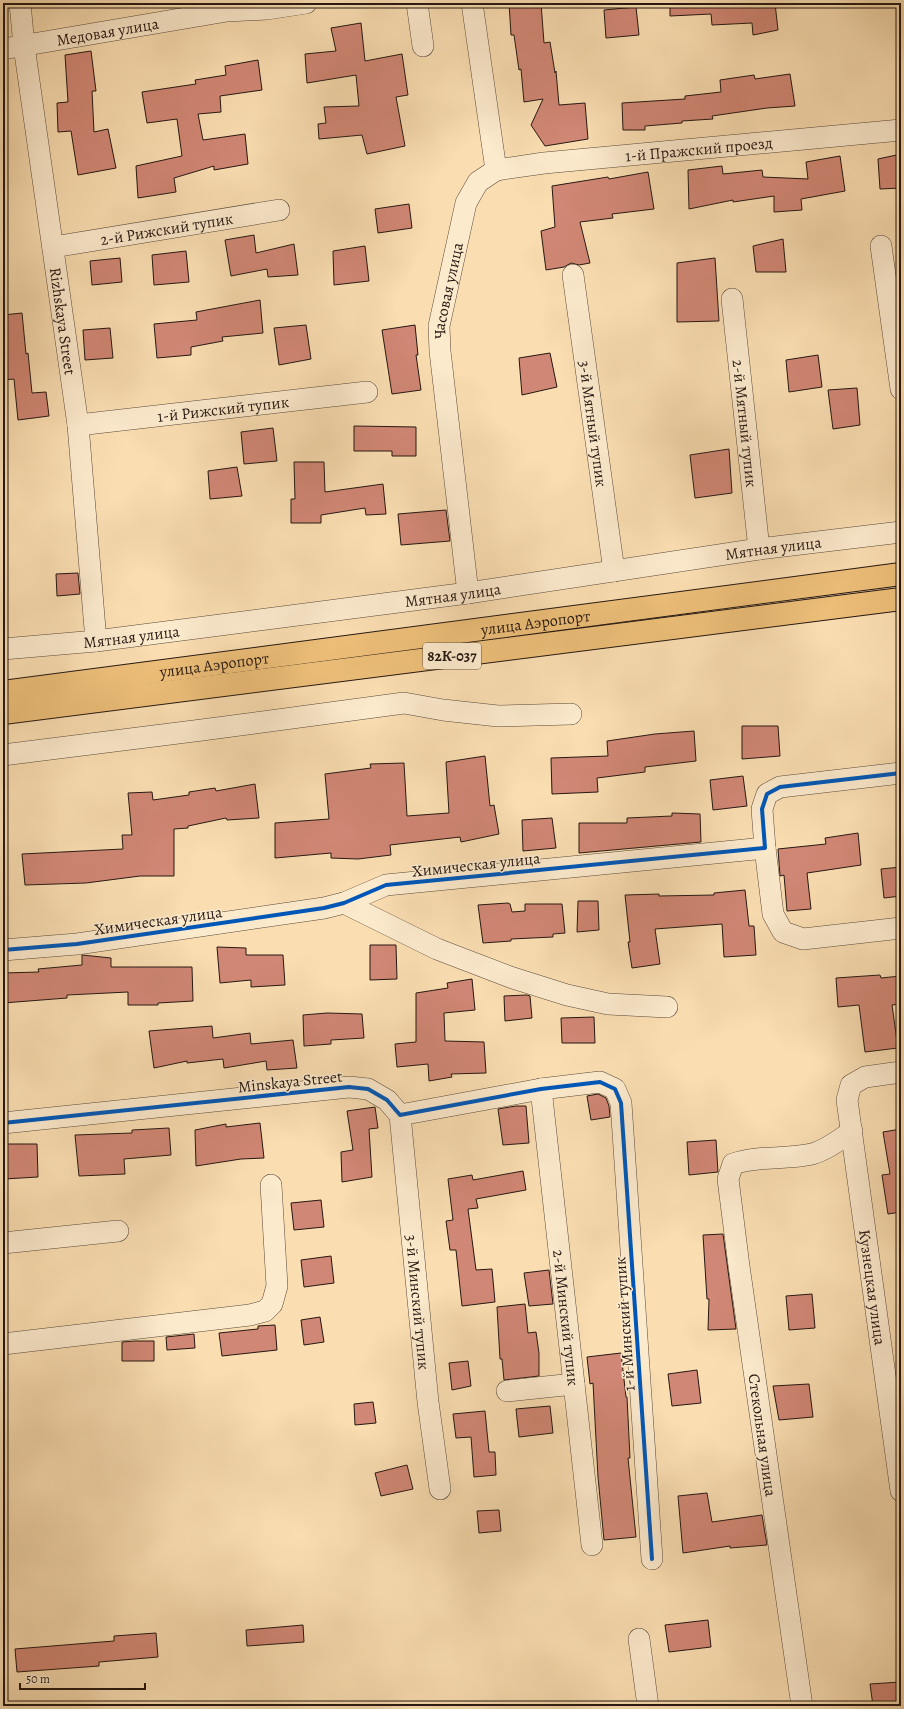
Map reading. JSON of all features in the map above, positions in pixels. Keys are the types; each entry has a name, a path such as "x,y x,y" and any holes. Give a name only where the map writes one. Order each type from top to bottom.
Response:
{"main road":[{"name":"улица Аэропорт","path":"3,692 901,574"},
{"name":"улица Аэропорт","path":"3,713 901,599"}],"street":[{"name":"Rizhskaya Street","path":"20,3 24,46 78,425 96,641"},
{"name":"Медовая улица","path":"3,49 226,7 267,9 306,3"},
{"path":"417,3 423,46"},
{"path":"472,3 496,170"},
{"name":"1-й Пражский проезд","path":"496,170 544,163 901,130"},
{"name":"Часовая улица","path":"468,593 440,351 439,326 466,203 478,182 496,170"},
{"name":"2-й Рижский тупик","path":"53,247 280,210"},
{"path":"881,246 901,389"},
{"name":"3-й Мятный тупик","path":"573,275 614,571"},
{"name":"2-й Мятный тупик","path":"732,299 759,549"},
{"name":"1-й Рижский тупик","path":"78,425 367,392"},
{"name":"Мятная улица","path":"3,649 96,641 468,593 759,549 901,532"},
{"path":"3,754 202,730 404,703 443,710 498,716 571,714"},
{"path":"901,773 780,787 767,794 762,809 773,914 783,932 803,939 901,928"},
{"name":"Химическая улица","path":"3,950 77,944 324,908 344,903 386,885 765,848"},
{"path":"344,903 437,949 510,977 567,995 608,1004 667,1007"},
{"name":"Кузнецкая улица","path":"901,1072 865,1077 851,1085 847,1100 901,1490"},
{"name":"1-й Минский тупик","path":"541,1089 600,1082 615,1089 621,1103 652,1559"},
{"name":"Minskaya Street","path":"3,1123 349,1087 368,1089 387,1100 400,1115"},
{"path":"400,1115 541,1089"},
{"name":"2-й Минский тупик","path":"541,1089 592,1545"},
{"name":"3-й Минский тупик","path":"400,1115 428,1402 440,1489"},
{"name":"Стекольная улица","path":"802,1706 728,1179 733,1164 746,1160 787,1157 813,1153 833,1144 852,1131"},
{"path":"3,1344 242,1316 265,1311 272,1304 277,1286 271,1185"},
{"path":"3,1243 118,1231"},
{"path":"507,1391 574,1384"},
{"path":"639,1639 648,1706"}],"building":[{"path":"509,3 541,3 544,43 550,42 555,73 556,71 559,105 585,103 588,139 545,146 531,125 543,99 524,102 521,69 519,70 514,35 511,35"},
{"path":"670,3 739,3 739,7 759,3 775,3 778,30 753,35 752,23 712,25 711,14 670,16"},
{"path":"636,7 639,35 606,38 604,10"},
{"path":"361,23 365,61 402,54 408,95 396,97 405,146 367,154 362,135 319,139 318,124 326,123 324,107 359,106 356,75 307,83 305,54 336,51 331,28"},
{"path":"91,51 96,91 92,91 94,132 108,129 116,168 78,175 71,131 58,132 57,103 68,102 65,55"},
{"path":"258,60 262,90 220,96 221,112 198,114 203,140 245,134 248,164 214,170 214,166 174,178 176,192 138,198 136,166 182,156 177,119 147,123 142,92 196,84 195,80 226,75 225,66"},
{"path":"790,74 795,106 767,108 712,116 713,119 645,126 645,130 623,130 622,103 685,99 685,96 721,92 720,80 754,75 755,79"},
{"path":"901,154 901,188 880,189 878,159"},
{"path":"840,156 845,191 801,199 802,210 774,212 774,196 733,202 733,200 689,209 688,170 722,166 723,174 762,170 763,177 808,179 806,162"},
{"path":"648,172 654,209 612,214 613,218 580,222 590,263 579,265 571,263 564,267 546,270 541,231 555,227 552,186 608,177 609,179"},
{"path":"409,204 412,228 378,233 375,209"},
{"path":"254,235 256,253 294,244 298,275 268,277 267,269 231,276 225,240"},
{"path":"783,239 786,272 756,272 753,246"},
{"path":"365,246 369,281 334,285 333,251"},
{"path":"186,251 189,282 154,285 152,255"},
{"path":"120,258 122,282 92,285 90,261"},
{"path":"715,258 719,321 677,322 677,263"},
{"path":"260,300 263,333 222,337 223,341 191,347 191,355 157,358 154,324 197,320 196,312"},
{"path":"22,313 32,393 46,392 49,416 18,420 14,379 3,380 3,315"},
{"path":"306,325 311,359 279,365 274,328"},
{"path":"415,325 418,355 416,355 421,390 392,394 382,330"},
{"path":"110,328 113,358 85,360 83,330"},
{"path":"550,353 557,387 522,395 519,358"},
{"path":"818,355 822,387 789,392 786,360"},
{"path":"857,388 860,425 833,429 828,390"},
{"path":"354,426 416,427 416,456 392,456 392,451 354,451"},
{"path":"273,428 277,461 244,464 241,432"},
{"path":"729,449 732,493 695,498 690,455"},
{"path":"294,462 324,462 325,492 383,484 386,514 366,515 365,508 321,515 321,523 291,523 291,499 295,499"},
{"path":"237,467 242,496 210,499 208,471"},
{"path":"446,510 450,541 401,545 398,514"},
{"path":"78,573 80,594 57,596 56,574"},
{"path":"742,726 778,726 780,756 742,759"},
{"path":"694,731 696,761 645,767 645,772 597,778 598,792 552,794 551,758 608,756 607,741 655,734"},
{"path":"485,756 490,806 494,805 499,834 461,842 460,837 390,845 391,855 358,859 331,858 331,853 275,858 275,823 329,819 325,774 371,768 370,764 404,763 407,816 449,813 446,762"},
{"path":"743,776 747,806 713,810 710,780"},
{"path":"255,784 259,818 227,820 226,818 188,826 188,828 174,829 174,876 140,876 86,883 25,885 22,854 123,849 122,835 132,835 128,793 152,792 153,800 189,795 189,792 215,788 216,791"},
{"path":"672,813 700,814 701,842 579,853 579,823 627,823 627,818 672,816"},
{"path":"552,818 556,848 523,851 522,820"},
{"path":"858,833 861,865 807,873 811,909 787,911 784,875 780,876 778,849 826,844 825,838"},
{"path":"901,867 901,896 884,898 881,869"},
{"path":"745,890 749,926 754,926 756,955 724,957 722,924 655,929 660,964 632,968 628,942 630,942 625,895 714,895 714,893"},
{"path":"578,901 598,901 599,930 577,932"},
{"path":"510,904 512,912 525,911 525,904 562,904 565,933 553,934 553,937 511,939 511,941 483,943 478,905"},
{"path":"370,945 396,945 397,979 370,980"},
{"path":"217,947 246,948 246,955 283,955 285,985 251,987 251,980 220,983"},
{"path":"82,955 111,958 111,967 192,967 193,1001 158,1003 158,1005 128,1005 128,992 67,995 67,998 3,1003 3,973 39,972 38,969 82,965"},
{"path":"880,975 881,978 901,976 901,1004 892,1005 898,1048 865,1052 859,1005 838,1007 836,978"},
{"path":"472,979 475,1010 444,1013 445,1041 484,1042 486,1073 451,1074 452,1077 429,1081 428,1064 397,1067 395,1044 416,1042 416,993 448,988 447,983"},
{"path":"504,996 530,996 532,1018 505,1021"},
{"path":"327,1013 362,1014 364,1038 331,1040 331,1044 304,1046 303,1015"},
{"path":"594,1017 595,1043 562,1043 561,1018"},
{"path":"212,1026 213,1038 250,1033 251,1044 293,1040 297,1068 267,1070 266,1061 224,1068 223,1059 187,1063 187,1061 154,1068 149,1031"},
{"path":"598,1094 606,1098 609,1106 610,1117 591,1120 587,1096"},
{"path":"526,1106 529,1143 503,1145 498,1109"},
{"path":"375,1107 378,1128 369,1129 372,1177 342,1182 341,1152 353,1150 347,1111"},
{"path":"260,1123 264,1158 241,1159 196,1166 195,1130 226,1124 226,1127"},
{"path":"169,1128 171,1155 124,1159 125,1174 79,1176 75,1135 132,1133 132,1130"},
{"path":"901,1129 901,1212 888,1214 882,1175 890,1174 883,1132"},
{"path":"716,1140 718,1172 689,1175 687,1142"},
{"path":"5,1144 37,1144 38,1177 4,1179"},
{"path":"523,1171 526,1190 476,1199 478,1208 468,1209 476,1270 492,1269 495,1302 462,1306 456,1250 450,1250 446,1221 453,1220 448,1179 472,1175 473,1180"},
{"path":"321,1200 324,1227 294,1230 291,1203"},
{"path":"723,1234 736,1329 708,1330 709,1299 707,1299 703,1235"},
{"path":"331,1256 334,1283 304,1287 301,1260"},
{"path":"549,1270 553,1304 529,1306 524,1273"},
{"path":"812,1294 815,1328 789,1330 786,1296"},
{"path":"525,1304 528,1333 536,1332 539,1353 539,1376 504,1380 502,1359 500,1359 497,1307"},
{"path":"320,1317 324,1342 304,1345 301,1320"},
{"path":"275,1325 277,1350 222,1356 219,1333 258,1329 258,1326"},
{"path":"194,1334 195,1348 167,1350 166,1337"},
{"path":"154,1341 154,1361 122,1361 122,1342"},
{"path":"621,1353 627,1397 630,1458 628,1458 636,1537 604,1540 598,1477 593,1383 590,1384 587,1357"},
{"path":"468,1361 471,1386 452,1390 449,1363"},
{"path":"697,1370 701,1403 672,1406 668,1374"},
{"path":"809,1384 813,1417 779,1420 773,1386"},
{"path":"373,1402 376,1423 355,1425 354,1404"},
{"path":"550,1406 553,1433 519,1437 516,1409"},
{"path":"485,1411 489,1452 495,1452 496,1475 474,1477 471,1437 456,1438 453,1414"},
{"path":"407,1465 413,1489 381,1496 375,1473"},
{"path":"707,1493 712,1522 762,1515 767,1545 730,1548 730,1546 683,1553 678,1496"},
{"path":"499,1510 501,1531 479,1533 477,1511"},
{"path":"708,1620 711,1647 669,1652 665,1625"},
{"path":"303,1625 304,1642 247,1646 246,1630"},
{"path":"156,1633 158,1657 99,1662 99,1666 17,1672 15,1649 114,1641 114,1636"},
{"path":"901,1682 901,1706 873,1706 870,1684"}],"cycle path":[{"path":"3,950 77,944 324,908 344,903 386,885 765,848 762,809 767,794 780,787 901,773"},
{"path":"3,1123 349,1087 368,1089 387,1100 400,1115 541,1089 600,1082 615,1089 621,1103 652,1559"}]}
